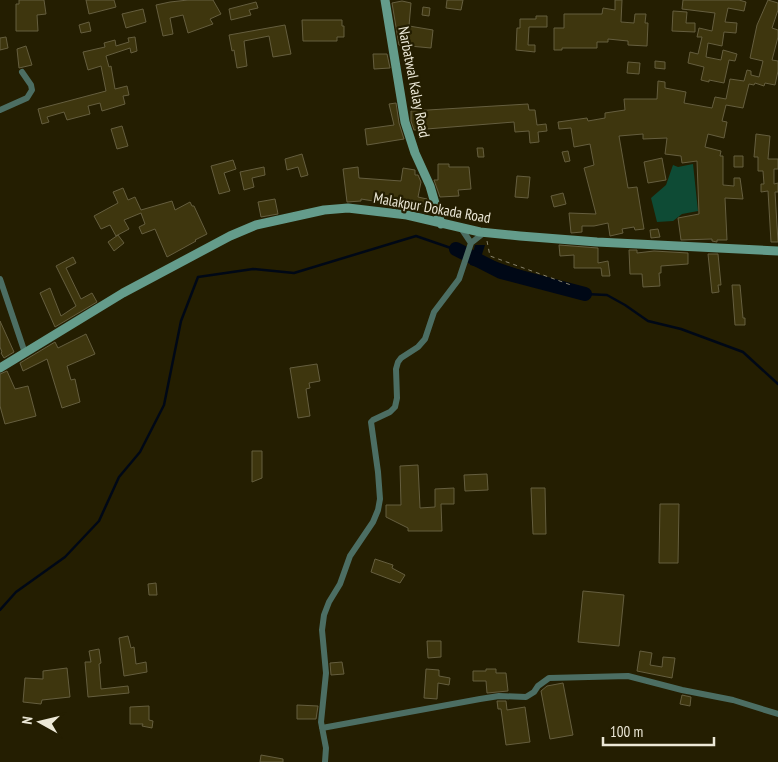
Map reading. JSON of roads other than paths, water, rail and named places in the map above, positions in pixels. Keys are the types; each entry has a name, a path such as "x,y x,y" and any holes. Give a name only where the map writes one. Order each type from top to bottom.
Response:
{"street":[{"name":"Narbatwal Kalay Road","path":"385,0 405,122 415,153 430,186 441,224"},
{"path":"0,110 27,98 32,90 31,85 22,72"},
{"name":"Malakpur Dokada Road","path":"0,368 123,293 169,270 213,244 256,225 324,210 348,208 407,215 441,224 485,232 597,242 778,251"},
{"path":"325,762 326,748 322,728 326,673 322,630 326,608 340,584 350,556 373,522 378,510 380,499 372,422 390,412 394,407 397,398 396,369 398,362 418,347 425,339 434,312 458,279 465,264 471,243 469,237 461,228"},
{"path":"471,243 485,232"},
{"path":"0,279 25,353"},
{"path":"322,728 499,696 526,697 549,678 628,676 682,690 733,700 778,714"}],"waterway":[{"path":"0,610 16,592 65,557 99,521 119,477 140,452 164,405 181,321 198,277 253,269 294,273 416,236 474,256"},
{"path":"456,249 501,272 585,294"},
{"path":"479,257 585,294 607,295 648,321 681,329 743,352 778,384"}]}
